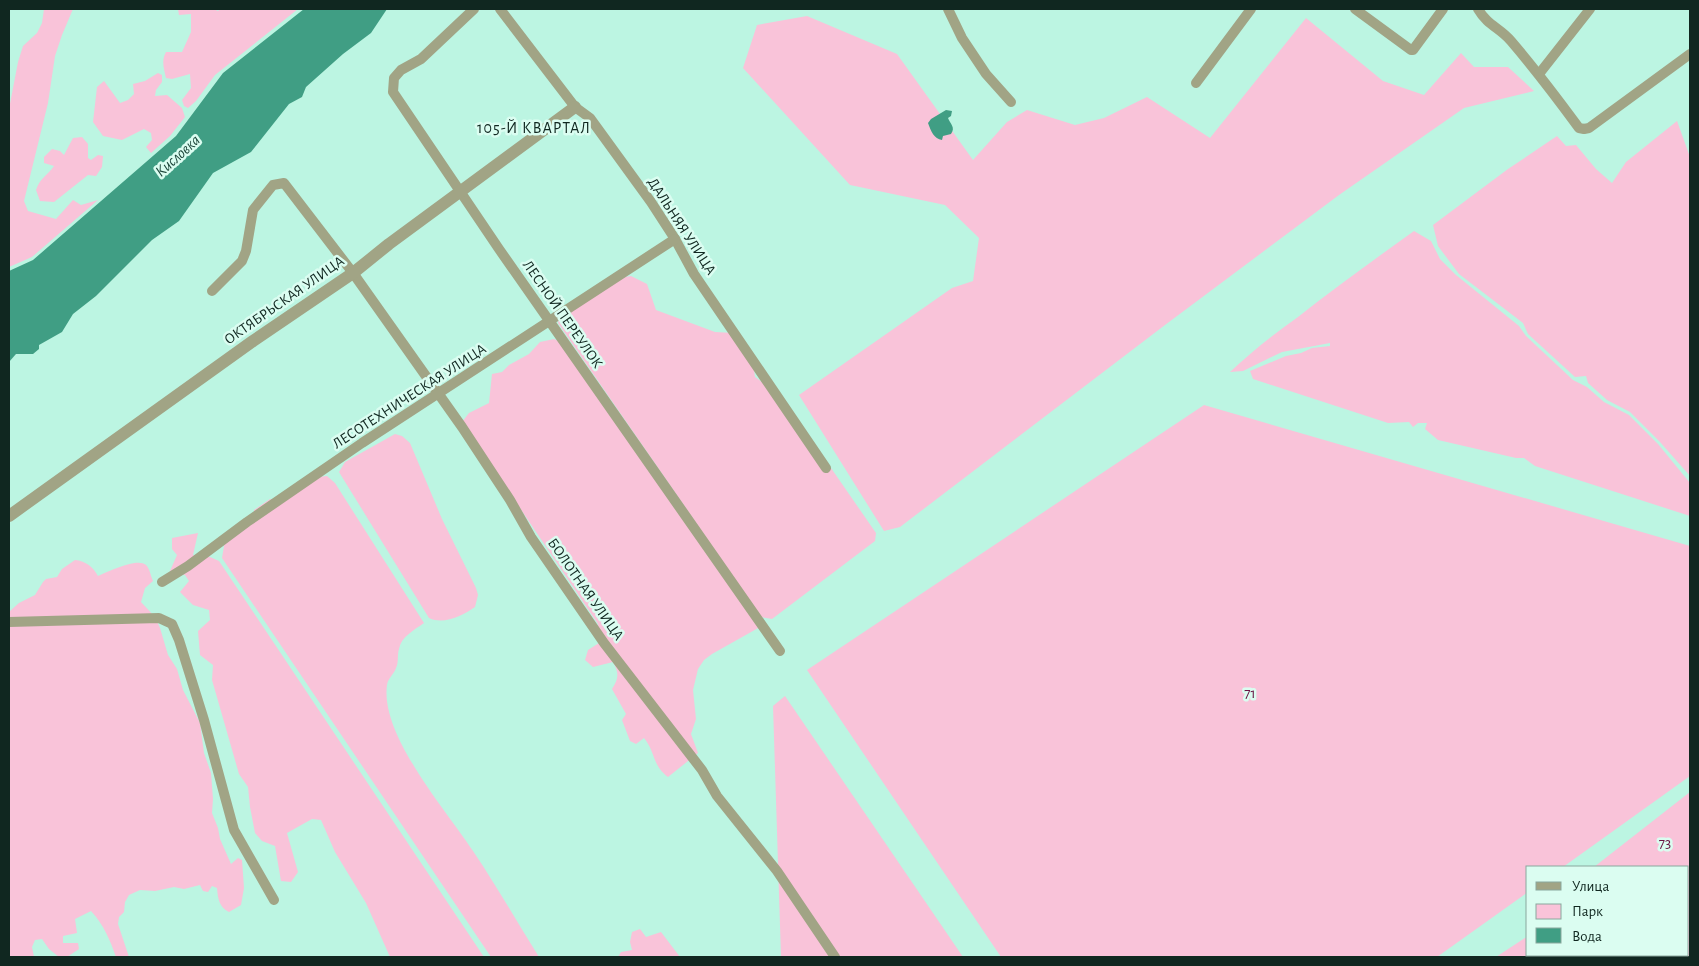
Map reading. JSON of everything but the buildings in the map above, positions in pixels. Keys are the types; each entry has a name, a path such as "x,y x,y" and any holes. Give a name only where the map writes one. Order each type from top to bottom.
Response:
{"street":[{"name":"ЛЕСНОЙ ПЕРЕУЛОК","path":"474,9 421,59 401,70 394,78 393,92 550,322 780,651"},
{"name":"ДАЛЬНЯЯ УЛИЦА","path":"500,9 575,107 590,118 675,239 694,274 826,468"},
{"path":"948,9 962,38 986,74 1011,102"},
{"path":"1196,82 1251,9"},
{"path":"1356,9 1413,50 1443,9"},
{"path":"1478,9 1484,20 1508,38 1539,74 1580,128 1584,129 1589,128 1690,54"},
{"path":"1539,74 1590,9"},
{"name":"ОКТЯБРЬСКАЯ УЛИЦА","path":"9,516 253,341 353,273 460,191 575,107"},
{"name":"БОЛОТНАЯ УЛИЦА","path":"212,291 242,261 246,251 253,210 273,185 284,184 304,207 353,273 438,394 504,492 531,537 604,643 702,770 717,796 777,871 835,957"},
{"name":"ЛЕСОТЕХНИЧЕСКАЯ УЛИЦА","path":"162,582 188,566 240,526 362,443 675,239"},
{"path":"9,622 159,618 172,624 194,683 234,830 274,900"}],"green space":[{"path":"44,9 73,9 55,56 48,103 24,201 28,211 56,219 73,200 81,205 98,200 32,257 9,267 9,109 23,46 37,33 42,23"},
{"path":"178,9 214,9 218,11 220,9 298,9 215,75 196,101 188,108 184,106 182,100 191,88 190,74 172,79 166,78 163,65 166,52 182,52 191,32 191,14 179,15"},
{"path":"807,16 897,54 973,160 1007,122 1027,110 1075,125 1104,118 1147,97 1210,138 1306,18 1383,81 1424,95 1461,53 1474,67 1508,67 1534,91 1464,108 1339,195 900,527 884,531 799,395 952,288 973,281 979,238 945,205 850,185 743,68 757,25"},
{"path":"158,73 162,75 162,82 156,90 155,96 167,95 182,108 185,117 170,136 151,153 146,147 152,140 151,133 144,129 122,140 103,136 93,122 97,87 104,81 120,103 128,100 134,94 133,84 145,81"},
{"path":"1677,121 1690,157 1690,476 1630,412 1607,400 1588,383 1586,376 1575,377 1528,334 1523,323 1459,274 1438,246 1433,225 1508,169 1557,136 1566,146 1576,145 1596,169 1612,183 1626,162"},
{"path":"82,137 88,144 88,158 91,160 98,155 103,156 102,167 96,176 88,175 54,202 40,201 36,190 54,166 44,163 44,157 52,149 60,151 64,155 73,138"},
{"path":"1414,231 1431,241 1440,259 1456,275 1519,326 1526,336 1573,380 1587,387 1604,402 1629,415 1658,444 1690,483 1690,516 1535,466 1524,458 1516,458 1438,440 1425,429 1427,423 1418,423 1413,427 1409,422 1388,423 1253,379 1250,371 1286,356 1301,353 1312,348 1330,346 1330,343 1282,352 1243,371 1230,372 1271,337"},
{"path":"631,276 647,284 656,310 715,332 734,333 752,356 755,377 777,390 876,533 875,541 772,619 761,617 558,323 561,310 620,278"},
{"path":"554,339 562,343 760,627 712,654 704,660 698,669 693,690 696,719 691,734 698,753 668,777 659,768 644,738 636,744 630,741 622,720 626,714 612,689 617,676 613,662 593,667 585,660 588,650 599,643 598,624 462,422 469,413 489,403 492,374 502,372 509,365 529,354 540,342"},
{"name":"71","path":"1204,405 1690,546 1690,776 1564,866 1526,866 1526,893 1437,957 1001,957 807,670"},
{"path":"395,434 402,436 410,443 442,519 478,595 475,607 464,614 447,620 429,618 339,472 345,462"},
{"path":"327,476 335,483 424,623 408,634 402,641 398,651 397,666 387,685 388,705 394,726 404,749 432,794 482,864 539,957 491,957 222,558 225,540 254,520 254,510 270,499 281,502 318,477"},
{"path":"198,533 193,555 210,557 219,561 484,957 390,957 366,903 335,852 321,820 312,819 287,833 298,872 291,882 281,881 275,846 262,841 255,833 248,787 239,774 212,680 213,665 200,655 198,631 210,620 209,610 193,605 180,592 189,581 185,575 170,571 177,555 172,549 172,538"},
{"path":"75,560 89,565 98,576 131,564 143,563 147,566 153,581 145,588 141,602 155,617 168,655 177,669 183,690 200,723 204,753 211,773 212,813 220,839 231,864 238,858 242,860 244,888 241,905 229,912 223,908 220,902 217,888 212,886 208,892 203,891 200,885 184,889 174,887 155,891 140,890 129,895 125,902 124,912 119,917 118,924 129,957 116,957 106,933 91,911 75,919 77,933 63,936 63,943 78,943 79,949 67,957 59,957 49,949 42,939 35,940 32,947 34,957 9,957 10,611 19,603 35,595 46,579 57,577 62,569"},
{"path":"785,696 963,957 781,957 773,706"},
{"name":"73","path":"1690,792 1690,957 1634,956 1689,956 1689,866 1595,866"},
{"path":"640,929 646,937 661,932 680,957 618,957 621,952 632,950 630,942 632,932"},
{"path":"1526,937 1526,956 1603,957 1496,957"}],"water":[{"name":"Кисловка","path":"304,9 387,9 371,33 343,54 306,87 302,97 289,104 251,152 213,173 179,221 152,240 96,296 73,314 62,332 39,345 39,349 33,354 16,354 9,362 9,271 33,260 176,136 223,73"},
{"path":"946,110 952,111 951,116 948,118 953,129 951,134 943,136 942,140 935,136 928,123"}],"district":[{"name":"105-Й КВАРТАЛ","path":"534,127"}]}
